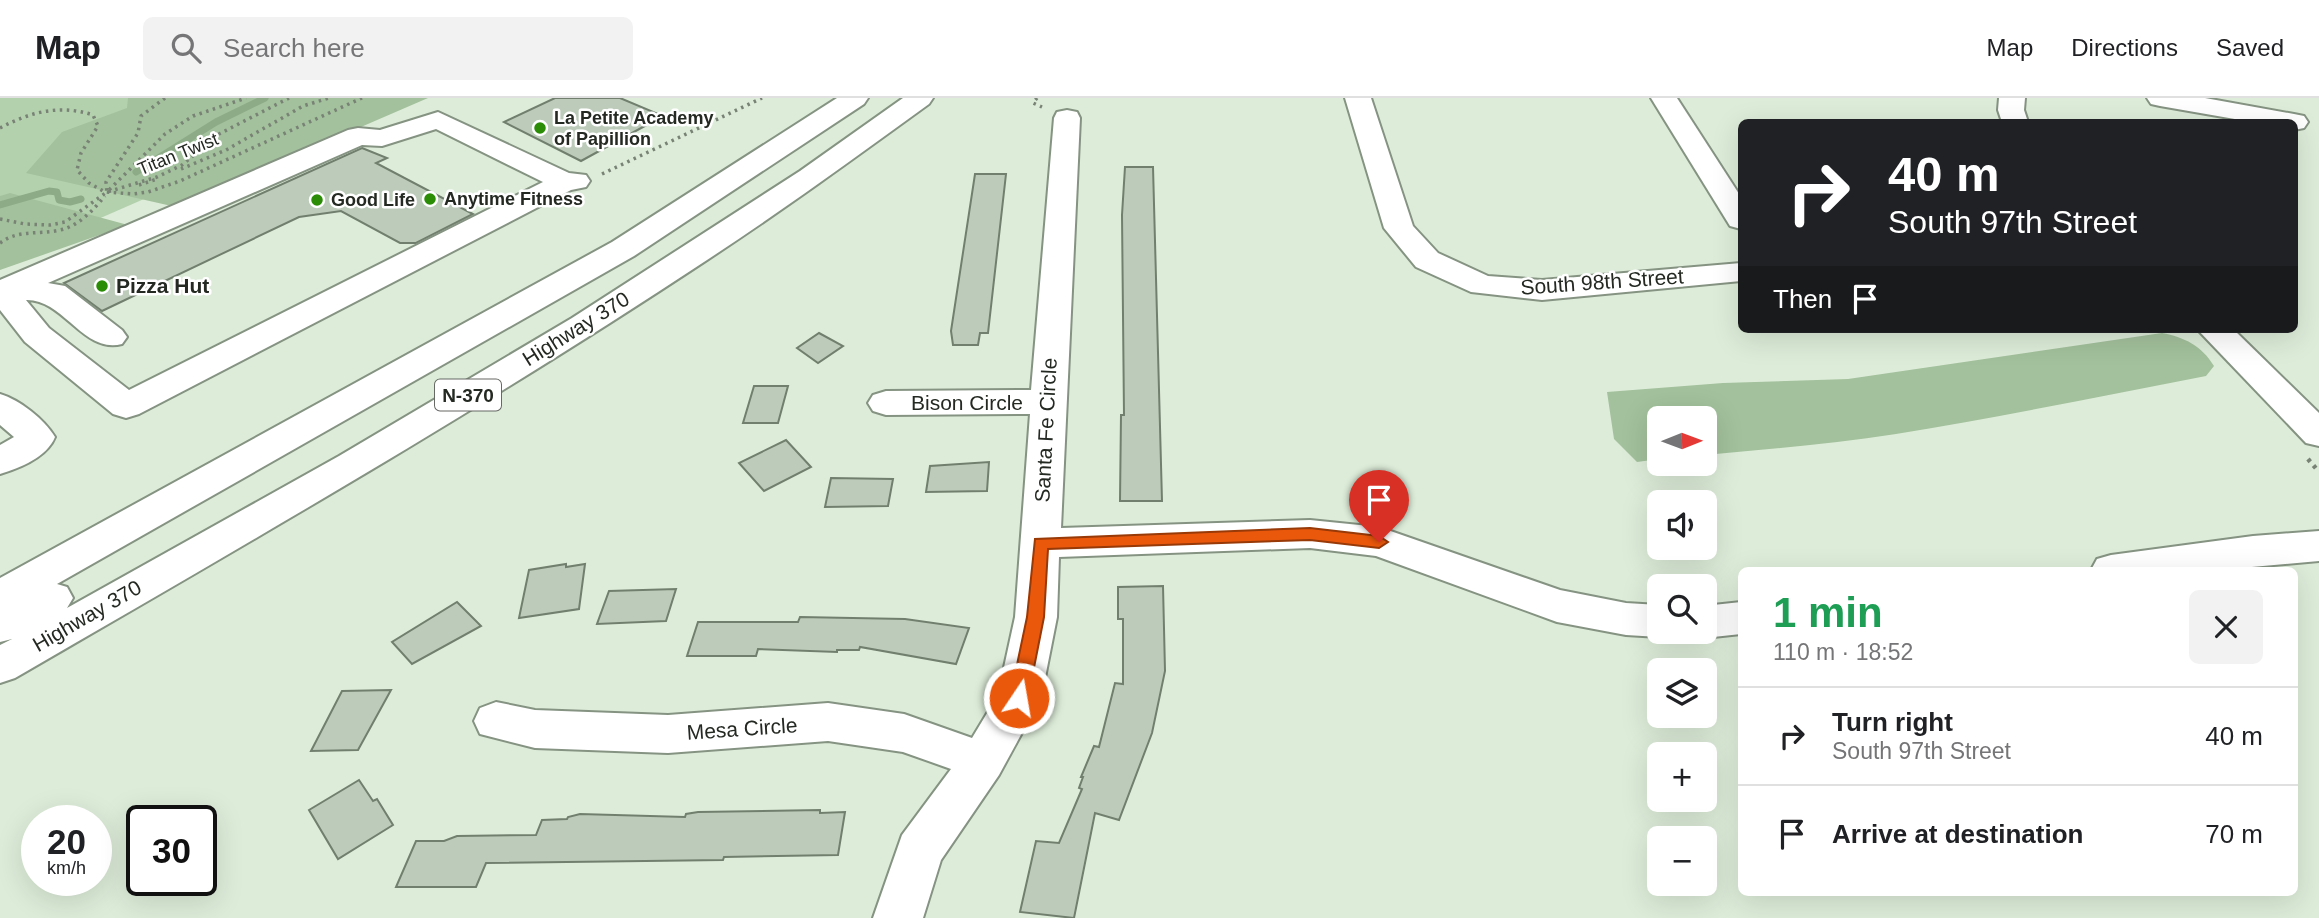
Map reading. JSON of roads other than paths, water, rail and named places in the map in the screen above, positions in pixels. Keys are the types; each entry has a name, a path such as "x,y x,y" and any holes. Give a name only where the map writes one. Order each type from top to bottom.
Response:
{"main road":[{"name":"Highway 370","path":"0,597 623,249 855,98"},
{"name":"Highway 370","path":"0,666 325,481 578,329 721,237 920,98"},
{"name":"South 98th Street","path":"1359,98 1399,228 1427,260 1482,285 1542,290 1738,272"},
{"path":"1664,98 1738,215"},
{"path":"2012,98 2011,110 2014,119"},
{"path":"2160,98 2273,119"},
{"name":"Santa Fe Circle","path":"898,918 919,851 983,761 1019,698 1036,617 1047,402 1052,108"},
{"path":"438,120 570,181 126,406 37,335 10,302 6,290 358,136 382,138 438,120"},
{"path":"2298,124 2319,127"},
{"path":"0,626 376,415 493,345 623,249"},
{"path":"6,290 54,293 110,337"},
{"path":"2218,333 2319,434"},
{"name":"Bison Circle","path":"886,403 1047,402"},
{"path":"0,406 37,437 35,442 0,461"},
{"path":"1041,543 1310,534 1345,537 1379,542 1558,606 1647,620"},
{"path":"2133,567 2253,551 2319,546"},
{"path":"1717,621 1738,618"},
{"name":"Mesa Circle","path":"496,720 535,729 668,734 828,722 904,733 983,761"}],"waterway":[{"path":"136,172 216,122 265,98"},
{"path":"0,205 49,191 57,192 59,200 70,202 81,199"}],"place":[{"name":"La Petite Academy of Papillion","path":"540,128"},
{"name":"Anytime Fitness","path":"430,199"},
{"name":"Good Life","path":"317,200"},
{"name":"Pizza Hut","path":"102,286"}]}
